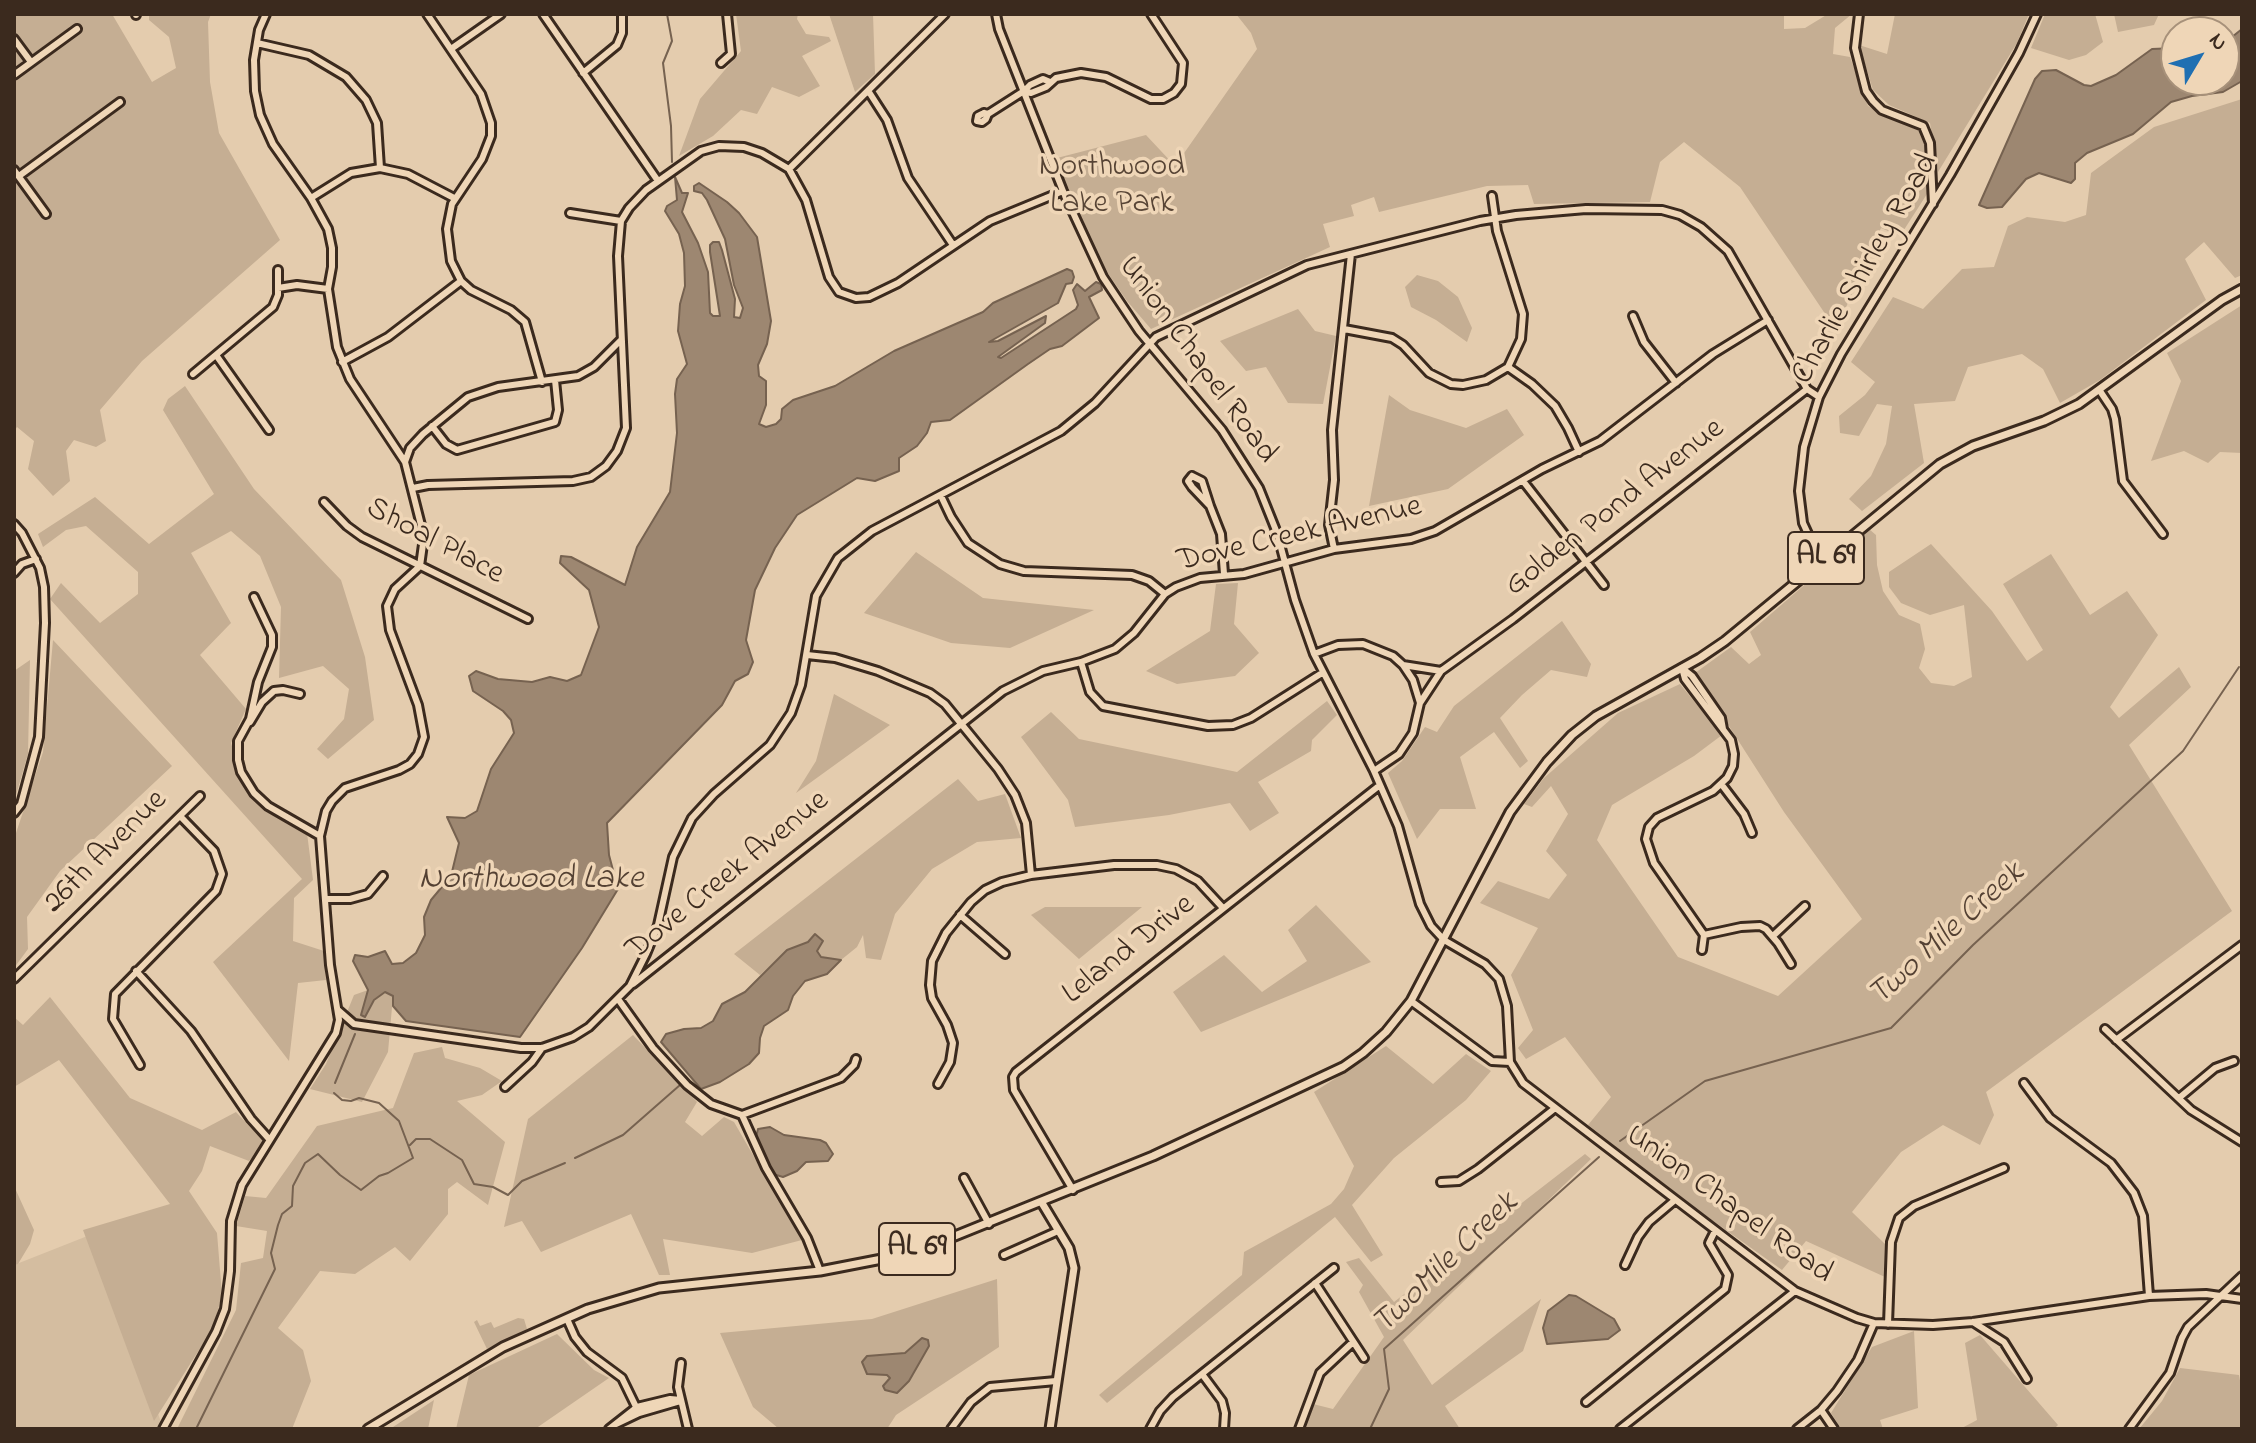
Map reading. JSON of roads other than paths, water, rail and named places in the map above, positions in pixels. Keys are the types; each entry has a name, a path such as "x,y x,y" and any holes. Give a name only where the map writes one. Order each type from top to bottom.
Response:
{"main road":[{"name":"AL 69","path":"368,1429 503,1347 567,1319 624,1298 669,1287 820,1271 905,1253 1073,1190 1343,1067 1386,1032 1411,1001 1503,824 1547,762 1572,735 1596,716 1725,641 1940,464 1973,446 2061,414 2100,391 2222,300 2242,289"},
{"path":"1042,1203 1071,1254 1074,1274 1050,1429"}],"street":[{"path":"163,1429 221,1321 229,1290 233,1208 245,1179 336,1033 339,1020 330,965 320,836 326,811 340,791 356,782 405,768 415,760 423,743 420,711 390,630 387,606 395,589 420,566 424,537 405,462 350,379 337,347 328,289 332,267 330,236 311,198 279,155 260,115 253,66 266,14"},
{"path":"427,14 481,94 491,123 491,136 482,159 454,198 448,217 451,261 461,281 487,300 511,310 525,322 542,382"},
{"path":"451,49 501,14"},
{"path":"543,14 658,181"},
{"path":"583,73 617,45 622,33 622,14"},
{"path":"721,63 731,54 727,14"},
{"path":"789,169 945,14"},
{"name":"Union Chapel Road","path":"996,14 1063,191 1103,277 1149,343 1222,430 1246,466 1269,510 1314,654 1374,771 1398,826 1415,893 1425,916 1444,940"},
{"path":"988,114 1043,79 1050,82 1075,74 1094,74 1151,99 1169,97 1181,84 1183,63 1151,14"},
{"path":"1859,14 1854,42 1866,91 1882,110 1923,126 1930,143 1933,204"},
{"name":"Charlie Shirley Road","path":"1821,562 1803,523 1799,491 1806,435 1819,397 1841,354 2000,87 2037,14"},
{"path":"14,75 77,29"},
{"path":"14,39 31,62"},
{"path":"257,43 321,60 346,77 366,100 377,123 380,168"},
{"path":"869,92 887,120 908,178 953,245"},
{"path":"46,214 16,173 120,102"},
{"path":"413,488 573,481 591,477 601,470 617,451 626,428 618,256 621,221 637,199 701,151 732,145 756,151 789,169 804,194 829,277 844,295 863,298 881,292 1007,213 1063,191"},
{"path":"311,198 351,173 380,168 408,174 454,198"},
{"path":"1344,329 1392,338 1403,345 1429,373 1451,384 1486,380 1508,367 1521,339 1523,314 1494,218 1492,196"},
{"path":"339,1020 521,1048 542,1048 573,1037 589,1027 630,986 658,925 673,857 685,829 700,808 766,749 785,724 796,702 816,596 838,558 861,538 1069,426 1095,403 1149,343 1190,319 1298,269 1494,218 1547,211 1642,208 1680,215 1701,227 1724,247 1807,389 1819,397"},
{"path":"570,213 621,221"},
{"path":"1334,549 1329,525 1334,480 1332,430 1351,254"},
{"path":"193,374 273,307 278,288 278,270"},
{"path":"342,362 388,337 461,281"},
{"path":"278,288 297,285 328,289"},
{"path":"1633,316 1644,342 1676,383"},
{"name":"Dove Creek Avenue","path":"630,986 1003,691 1043,671 1081,662 1120,646 1165,594 1182,584 1224,574 1244,574 1334,549 1402,541 1435,531 1600,441 1713,354 1768,320"},
{"path":"405,462 410,448 463,400 479,391 555,380 589,371 621,340"},
{"path":"216,355 269,430"},
{"path":"1508,367 1555,406 1579,452"},
{"path":"432,426 446,444 457,450 555,422 558,410 555,380"},
{"name":"Golden Pond Avenue","path":"1374,771 1394,758 1407,744 1415,727 1420,703 1441,671 1807,389"},
{"path":"2100,391 2115,419 2123,481 2163,534"},
{"path":"398,450 410,448"},
{"path":"1210,506 1188,481 1192,476 1202,481 1221,534 1224,574"},
{"path":"1523,481 1604,585"},
{"path":"941,496 968,543 1000,564 1024,571 1132,575 1149,581 1165,594"},
{"name":"Shoal Place","path":"324,502 357,533 528,619"},
{"path":"14,524 36,559 44,587 41,724 21,804 14,813"},
{"path":"14,573 22,564 36,559"},
{"path":"254,597 272,635 272,647 237,747 241,772 268,806 320,836"},
{"path":"1314,654 1338,645 1363,644 1387,653 1403,665 1413,680 1420,703"},
{"path":"807,655 835,658 930,693 945,704 998,769 1020,806 1029,836 1031,875"},
{"path":"1081,662 1090,692 1103,706 1214,726 1233,725 1251,718 1322,673"},
{"path":"1403,665 1441,671"},
{"path":"1682,668 1692,676 1721,718 1733,747 1734,760 1731,773 1722,785 1657,818 1649,827 1646,839 1650,858 1704,935 1702,950"},
{"path":"247,724 274,691 300,694"},
{"name":"Leland Drive","path":"1073,1190 1017,1096 1013,1077 1025,1063 1380,785"},
{"path":"1722,785 1744,814 1752,833"},
{"name":"26th Avenue","path":"14,979 200,796"},
{"path":"140,1065 115,1025 112,1012 115,994 220,886 222,874 217,856 180,816"},
{"path":"938,1084 950,1062 953,1043 932,998 930,973 939,943 971,902 996,884 1031,875 1114,865 1157,865 1176,869 1198,881 1223,908"},
{"path":"325,899 350,899 368,894 383,876"},
{"path":"1773,936 1805,906"},
{"path":"960,915 1005,954"},
{"path":"1704,935 1753,926 1766,929 1791,964"},
{"path":"1411,1001 1492,1061 1510,1062 1507,1006 1499,979 1485,964 1444,940"},
{"path":"2116,1040 2242,946"},
{"path":"136,971 191,1031 251,1119 269,1139"},
{"path":"618,999 653,1048 687,1085 711,1104 742,1115 841,1078 856,1059"},
{"path":"338,1010 354,1024"},
{"path":"336,1033 354,1024"},
{"path":"2105,1029 2206,1121 2242,1142"},
{"path":"505,1087 542,1048"},
{"path":"2179,1098 2215,1068 2234,1061"},
{"name":"Union Chapel Road","path":"1510,1062 1523,1083 1554,1109 1795,1291 1833,1309 1874,1323 1973,1322 2149,1296 2242,1299"},
{"path":"2024,1083 2050,1118 2111,1163 2134,1193 2143,1216 2149,1296"},
{"path":"1441,1182 1459,1181 1478,1169 1554,1109"},
{"path":"742,1115 766,1168 807,1238 820,1271"},
{"path":"1888,1324 1891,1242 1899,1218 1914,1206 2004,1168"},
{"path":"964,1178 989,1224"},
{"path":"1625,1265 1649,1222 1675,1200"},
{"path":"1004,1255 1058,1231"},
{"path":"1586,1402 1725,1289 1728,1275 1709,1243 1715,1231"},
{"path":"1150,1429 1164,1406 1334,1268"},
{"path":"2129,1429 2170,1373 2185,1332 2242,1276"},
{"path":"1315,1283 1364,1358"},
{"path":"1620,1429 1795,1291"},
{"path":"567,1319 575,1337 587,1352 622,1378 638,1410"},
{"path":"1973,1322 2004,1342 2027,1379"},
{"path":"1797,1429 1821,1410 1858,1360 1874,1323"},
{"path":"1299,1429 1320,1373 1352,1343"},
{"path":"681,1363 678,1380 688,1429"},
{"path":"1202,1374 1222,1401 1224,1429"},
{"path":"951,1429 971,1402 990,1387 1056,1381"},
{"path":"609,1429 638,1410 681,1400"},
{"path":"1821,1410 1834,1429"}],"water":[{"path":"2242,29 2240,82 2240,31"},
{"path":"2152,49 2160,49 2160,96 2192,96 2171,102 2133,134 2087,153 2075,163 2075,179 2071,183 2039,173 2026,179 2002,207 1979,205 2035,79 2042,71 2056,70 2091,86 2116,75"},
{"name":"Northwood Lake","path":"675,177 682,193 688,193 682,212 708,272 710,313 713,316 720,316 710,252 713,242 719,242 722,250 735,299 734,317 740,318 743,308 734,285 725,239 707,200 702,193 694,191 694,186 699,183 727,202 757,237 771,321 767,344 758,365 759,376 766,381 766,405 759,424 766,427 781,419 782,409 793,400 835,386 894,351 983,312 993,303 1067,269 1072,271 1074,277 1072,283 1066,284 1058,303 989,342 998,341 1046,316 1045,323 998,357 1001,358 1076,309 1078,305 1073,290 1077,284 1085,291 1096,282 1101,284 1102,290 1089,297 1099,318 950,420 931,422 917,446 899,458 899,471 875,481 857,478 797,515 775,548 755,590 746,640 753,662 748,674 735,681 722,705 607,823 609,855 618,889 582,948 520,1037 406,1021 393,1006 393,996 385,992 374,1000 365,1017 361,1015 368,990 353,961 355,955 368,957 385,951 392,964 403,963 416,953 425,935 424,917 431,900 451,876 459,843 447,817 465,818 477,811 491,769 514,733 511,720 503,711 473,691 469,676 476,671 498,679 532,682 550,677 567,681 581,675 599,627 589,590 560,563 561,556 571,557 625,585 637,547 670,492 677,433 675,394 677,379 687,364 678,331 685,286 684,253 679,234 665,211 677,200"},
{"path":"815,934 823,941 817,951 821,957 841,960 827,974 805,981 793,996 788,1010 764,1026 759,1053 749,1064 720,1082 701,1089 661,1042 666,1034 701,1028 713,1021 722,1004 745,992 787,950 808,942"},
{"path":"770,1127 784,1135 820,1140 833,1154 828,1161 806,1162 797,1171 783,1177 773,1174 756,1137 758,1129"},
{"path":"1569,1295 1576,1296 1614,1319 1620,1330 1608,1339 1547,1344 1543,1328 1548,1311"},
{"path":"922,1338 928,1340 929,1346 909,1381 897,1393 885,1390 883,1386 890,1378 887,1375 867,1374 862,1362 867,1356 905,1353"}],"waterway":[{"path":"667,14 672,41 663,63 672,162"},
{"name":"Two Mile Creek","path":"1620,1141 1705,1081 1891,1028 1973,945 2183,751 2239,667"},
{"path":"335,1083 355,1034"},
{"path":"575,1158 623,1135 680,1085"},
{"path":"196,1429 275,1269 271,1253 278,1225 282,1214 292,1206 293,1186 305,1163 318,1154 361,1190 379,1176 413,1158 399,1121 379,1103 359,1098 342,1100 334,1093"},
{"path":"410,1145 416,1139 430,1139 462,1160 474,1184 493,1187 508,1195 522,1181 565,1163"},
{"name":"TwoMile Creek","path":"1370,1429 1389,1389 1384,1349 1599,1157"}],"park label":[{"name":"Northwood Lake Park","path":"1112,188"}]}
